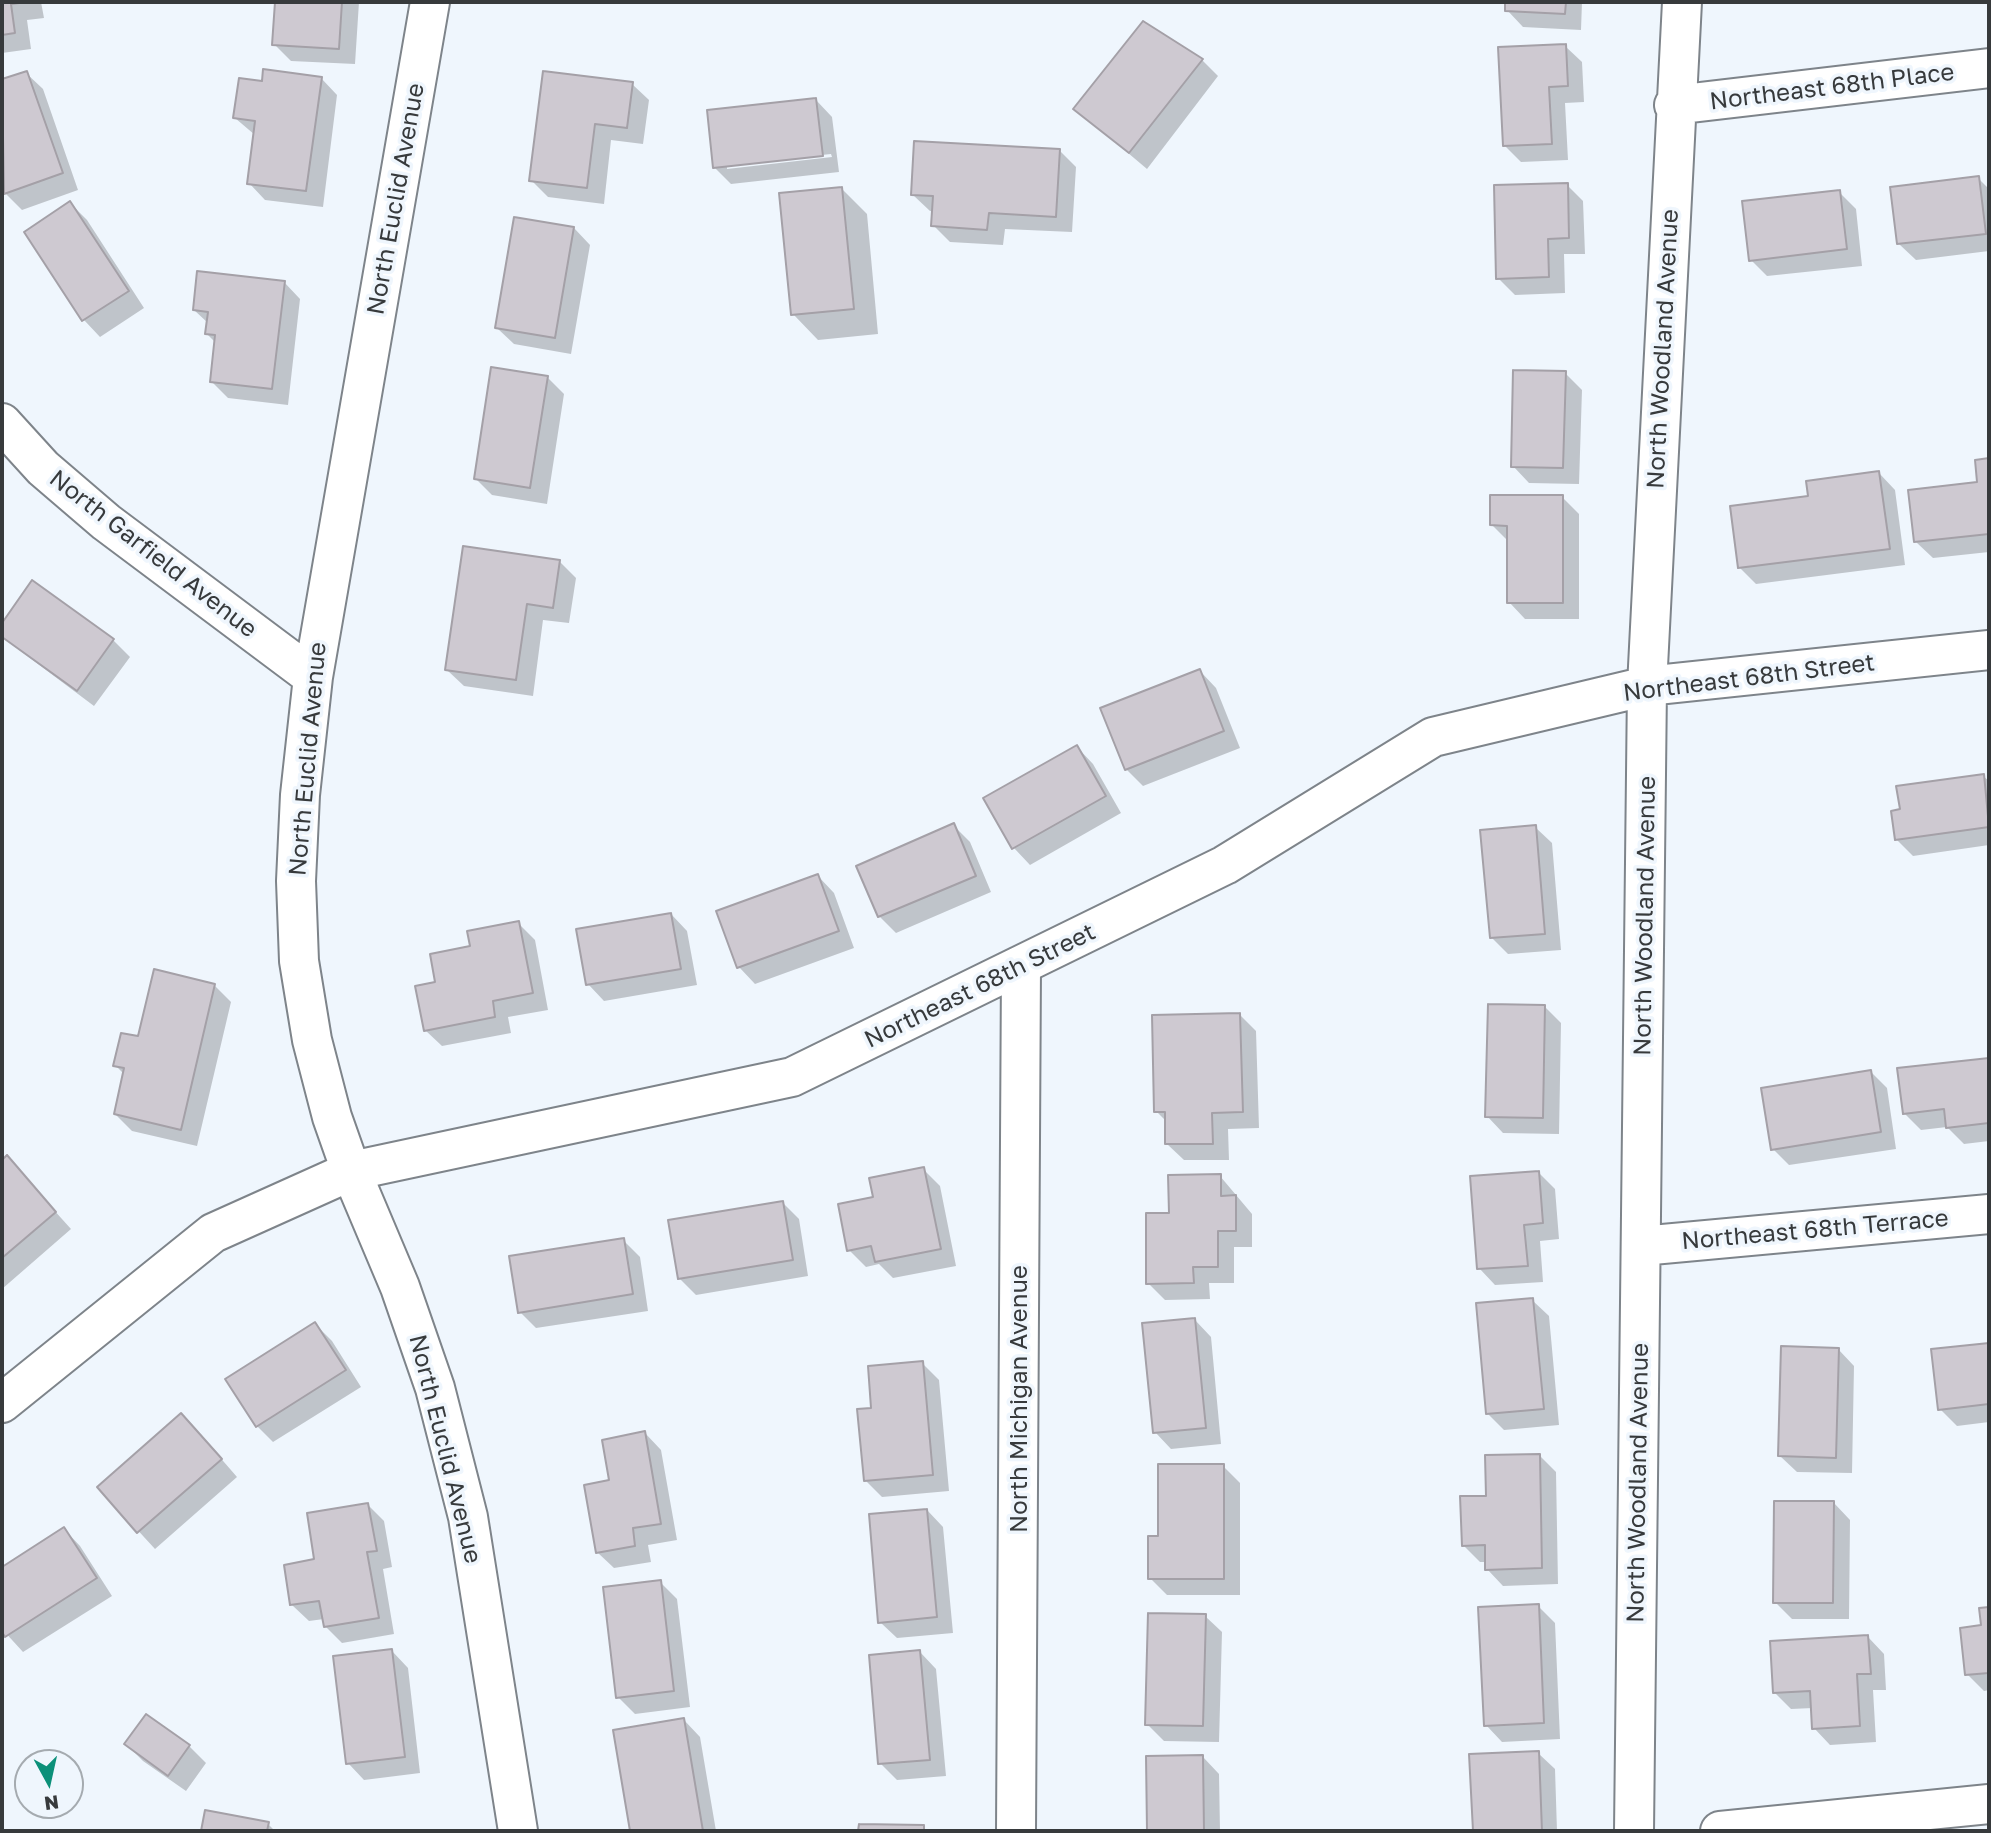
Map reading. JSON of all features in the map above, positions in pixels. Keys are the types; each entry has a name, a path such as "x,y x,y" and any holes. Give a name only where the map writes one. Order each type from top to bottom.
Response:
{"street":[{"name":"North Euclid Avenue","path":"430,2 313,677 300,795 296,881 299,961 312,1040 332,1118 418,1338 435,1388 468,1517 518,1831"},
{"name":"North Woodland Avenue","path":"1634,1831 1647,686 1674,105 1682,2"},
{"name":"Northeast 68th Place","path":"1674,105 1989,68"},
{"name":"North Garfield Avenue","path":"2,423 43,468 106,522 313,677"},
{"name":"Northeast 68th Street","path":"2,1403 213,1233 351,1171 792,1077 1225,865 1433,737 1647,686 1989,650"},
{"name":"North Michigan Avenue","path":"1016,1831 1021,967"},
{"name":"Northeast 68th Terrace","path":"1641,1246 1989,1214"},
{"path":"1720,1831 1989,1804"}],"building":[{"path":"2,2 28,2 11,4 15,33 2,35"},
{"path":"275,2 342,2 339,49 272,45"},
{"path":"1505,2 1566,2 1565,14 1505,11"},
{"path":"1143,21 1203,59 1129,153 1073,109"},
{"path":"1566,44 1568,86 1549,87 1552,144 1503,146 1498,47"},
{"path":"263,69 322,77 306,191 247,184 255,121 233,118 239,78 262,81"},
{"path":"27,71 63,173 4,194 2,79"},
{"path":"543,71 633,82 627,128 595,124 587,188 529,181"},
{"path":"816,98 823,156 713,168 707,110"},
{"path":"914,141 1060,149 1056,217 989,213 987,230 931,226 933,196 911,195"},
{"path":"1979,176 1986,234 1897,244 1890,187"},
{"path":"1568,183 1569,238 1548,239 1549,277 1496,279 1494,185"},
{"path":"842,187 854,309 791,315 779,193"},
{"path":"1840,190 1847,249 1749,261 1742,201"},
{"path":"70,201 129,291 82,321 24,232"},
{"path":"514,217 574,227 555,338 495,328"},
{"path":"197,271 285,281 272,389 210,382 215,335 205,334 208,312 193,310"},
{"path":"491,367 548,376 530,488 474,479"},
{"path":"1513,370 1566,371 1563,468 1511,467"},
{"path":"1989,458 1989,534 1914,542 1908,490 1977,482 1975,460"},
{"path":"1879,471 1890,549 1738,568 1730,506 1808,496 1806,481"},
{"path":"1490,495 1563,495 1563,603 1507,603 1507,526 1490,525"},
{"path":"463,546 560,560 553,608 527,604 516,680 445,670"},
{"path":"32,580 114,639 77,691 2,637 2,623"},
{"path":"1200,669 1224,731 1125,770 1100,708"},
{"path":"1077,745 1106,796 1012,849 983,798"},
{"path":"1984,774 1989,827 1895,840 1891,811 1900,809 1896,786"},
{"path":"954,823 976,876 878,917 856,866"},
{"path":"1536,825 1545,934 1490,938 1480,830"},
{"path":"818,874 839,931 737,968 716,911"},
{"path":"671,913 681,969 586,985 576,929"},
{"path":"519,921 533,993 493,1001 495,1017 424,1031 415,986 435,982 430,954 470,946 467,931"},
{"path":"154,969 215,984 181,1130 114,1114 124,1068 113,1066 121,1033 138,1036"},
{"path":"1488,1004 1545,1005 1543,1118 1485,1117"},
{"path":"1240,1013 1243,1112 1212,1113 1213,1144 1165,1144 1165,1112 1154,1112 1152,1015"},
{"path":"1989,1058 1989,1123 1946,1128 1944,1109 1903,1114 1897,1068"},
{"path":"1871,1070 1881,1132 1771,1150 1761,1088"},
{"path":"7,1155 56,1212 2,1258 2,1160"},
{"path":"924,1167 941,1249 875,1262 871,1246 847,1251 838,1204 873,1197 869,1178"},
{"path":"1539,1171 1543,1223 1524,1225 1528,1266 1477,1269 1470,1176"},
{"path":"1221,1174 1221,1196 1236,1195 1236,1231 1218,1231 1218,1267 1193,1267 1194,1283 1146,1284 1146,1213 1169,1213 1168,1175"},
{"path":"783,1201 793,1260 678,1279 668,1220"},
{"path":"624,1238 633,1294 518,1313 509,1256"},
{"path":"1533,1298 1544,1409 1486,1414 1476,1303"},
{"path":"1195,1318 1206,1428 1153,1433 1142,1323"},
{"path":"315,1322 346,1370 256,1427 225,1379"},
{"path":"1989,1343 1989,1404 1938,1410 1931,1349"},
{"path":"1781,1346 1839,1348 1836,1458 1778,1456"},
{"path":"923,1361 933,1475 864,1481 857,1409 871,1408 868,1366"},
{"path":"181,1413 222,1459 137,1533 97,1487"},
{"path":"645,1431 661,1524 633,1528 635,1546 596,1553 584,1485 609,1480 602,1440"},
{"path":"1540,1454 1542,1568 1485,1570 1485,1545 1462,1546 1460,1496 1486,1496 1485,1455"},
{"path":"1158,1464 1224,1464 1224,1579 1148,1579 1148,1536 1158,1536"},
{"path":"1774,1501 1834,1501 1833,1603 1773,1603"},
{"path":"368,1503 377,1551 367,1552 379,1618 324,1627 319,1601 290,1605 284,1565 314,1559 307,1513"},
{"path":"927,1509 937,1617 878,1623 869,1514"},
{"path":"64,1527 97,1578 5,1637 2,1632 2,1567"},
{"path":"661,1580 674,1691 616,1698 603,1587"},
{"path":"1539,1604 1544,1723 1484,1726 1478,1607"},
{"path":"1989,1607 1989,1673 1965,1675 1960,1628 1981,1625 1979,1608"},
{"path":"1148,1613 1206,1614 1203,1726 1145,1725"},
{"path":"1868,1635 1871,1674 1857,1674 1860,1726 1812,1729 1810,1691 1773,1693 1770,1641"},
{"path":"392,1649 405,1757 346,1764 333,1656"},
{"path":"920,1650 930,1760 878,1764 869,1655"},
{"path":"146,1714 190,1745 168,1776 124,1744"},
{"path":"684,1718 703,1831 630,1831 613,1730"},
{"path":"1539,1751 1542,1831 1473,1831 1469,1754"},
{"path":"1203,1755 1204,1831 1147,1831 1146,1756"},
{"path":"205,1810 269,1822 267,1831 201,1831"},
{"path":"859,1824 924,1825 924,1831 858,1831"}]}
